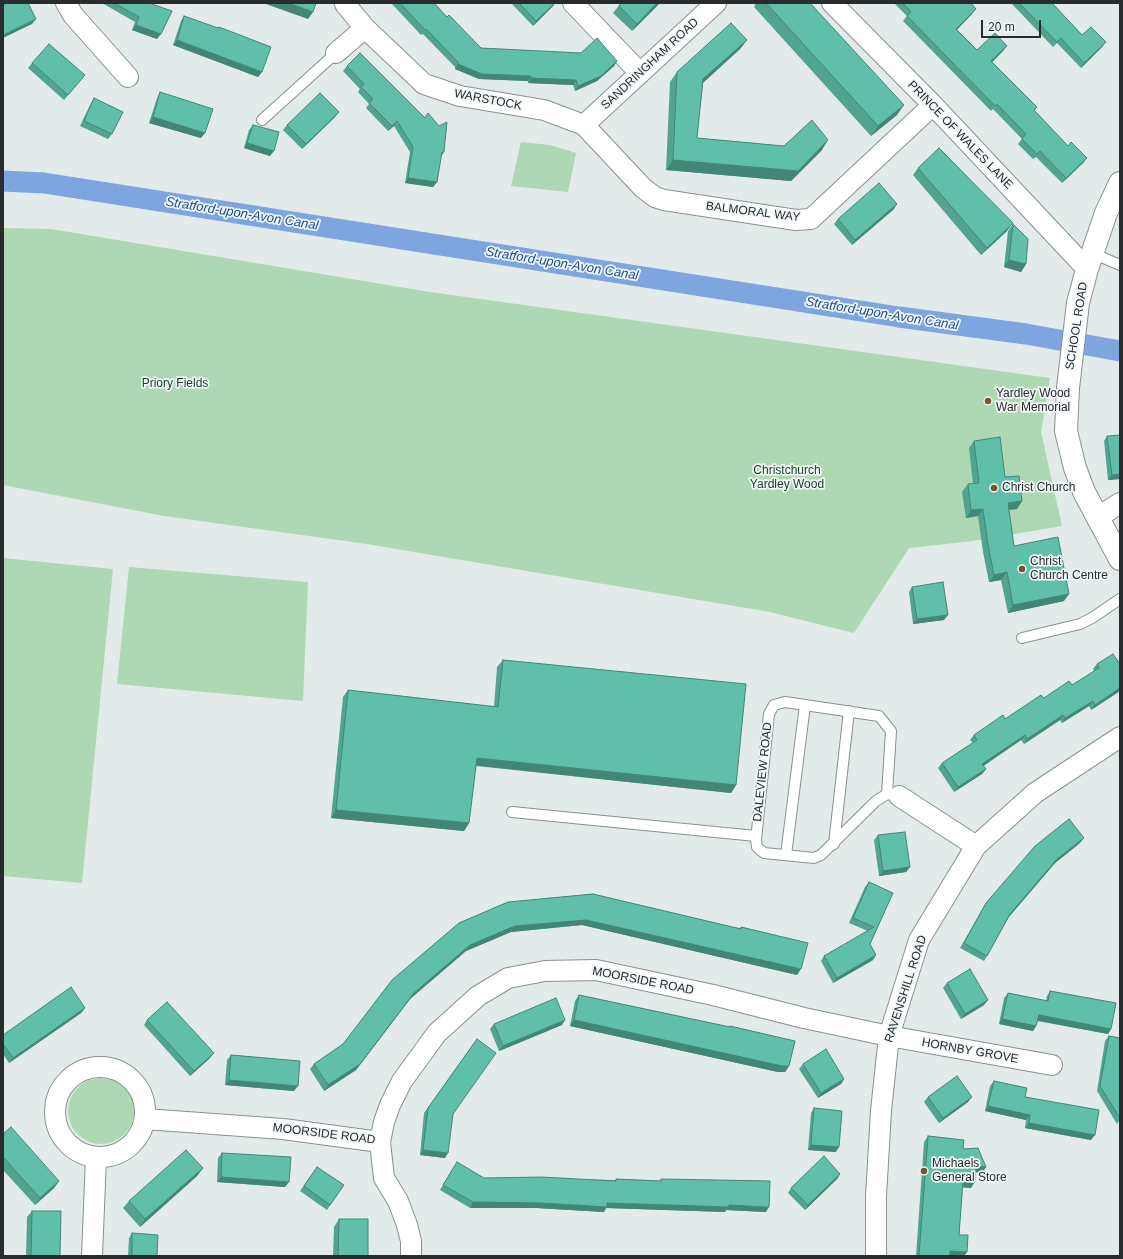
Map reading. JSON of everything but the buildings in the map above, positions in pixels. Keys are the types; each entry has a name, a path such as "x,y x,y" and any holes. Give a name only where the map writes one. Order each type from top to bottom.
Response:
{"street":[{"path":"66,3 73,15 128,77"},
{"path":"573,3 640,73"},
{"name":"SANDRINGHAM ROAD","path":"584,125 716,3"},
{"name":"PRINCE OF WALES LANE","path":"832,3 1089,261"},
{"name":"WARSTOCK","path":"345,4 365,28 424,84 460,96 544,110 584,125"},
{"path":"336,53 365,28"},
{"name":"BALMORAL WAY","path":"584,125 643,188 655,196 664,200 796,220 811,219 932,105"},
{"name":"SCHOOL ROAD","path":"1120,183 1106,213 1089,261 1078,303 1068,388 1066,431 1075,468 1084,492 1120,559"},
{"path":"1097,518 1120,503"},
{"name":"RAVENSHILL ROAD","path":"876,1256 876,1188 881,1111 889,1036 919,940 976,846 1035,793 1120,737"},
{"path":"893,795 976,846"},
{"name":"MOORSIDE ROAD","path":"145,1119 283,1129 380,1142 384,1122 390,1105 402,1081 437,1033 478,996 508,978 545,971 596,970 713,995 804,1018 889,1036"},
{"name":"HORNBY GROVE","path":"889,1036 1052,1065"},
{"path":"101,1066 120,1070 135,1082 144,1099 145,1119 136,1140 118,1154 96,1158 73,1149 58,1130 54,1107 63,1084 82,1069 101,1066"},
{"path":"380,1142 384,1178 398,1201 407,1225 411,1241 411,1256"},
{"path":"92,1256 96,1158"}],"lane":[{"path":"262,120 336,53"},
{"path":"1089,261 1120,265"},
{"path":"1022,638 1080,624 1120,600"},
{"name":"DALEVIEW ROAD","path":"785,702 805,705 879,716 884,720 891,731 893,795 876,801 866,809 821,856 814,858 764,853 757,847 756,836 769,714 774,705 785,702"},
{"path":"786,855 805,705"},
{"path":"834,844 849,711"},
{"path":"512,812 756,836"}],"green space":[{"path":"521,142 550,145 576,153 568,192 511,186"},
{"name":"Christchurch Yardley Wood","path":"3,228 51,229 430,292 1050,378 1041,432 1062,526 973,541 909,548 854,633 770,612 367,544 164,516 3,485"},
{"path":"3,558 113,569 82,883 3,876"},
{"path":"129,567 308,582 303,701 117,684"},
{"path":"101,1078 114,1081 124,1088 131,1098 134,1111 131,1124 124,1134 114,1141 101,1144 88,1141 78,1134 71,1124 68,1111 71,1098 78,1088 88,1081"}],"waterway":[{"name":"Stratford-upon-Avon Canal","path":"3,181 44,183 899,317 1026,334 1120,351"}],"place":[{"name":"Yardley Wood War Memorial","path":"988,401"},
{"name":"Christ Church","path":"994,488"},
{"name":"Christ Church Centre","path":"1022,569"},
{"name":"Michaels General Store","path":"924,1171"}],"park label":[{"name":"Priory Fields","path":"175,384"}]}
